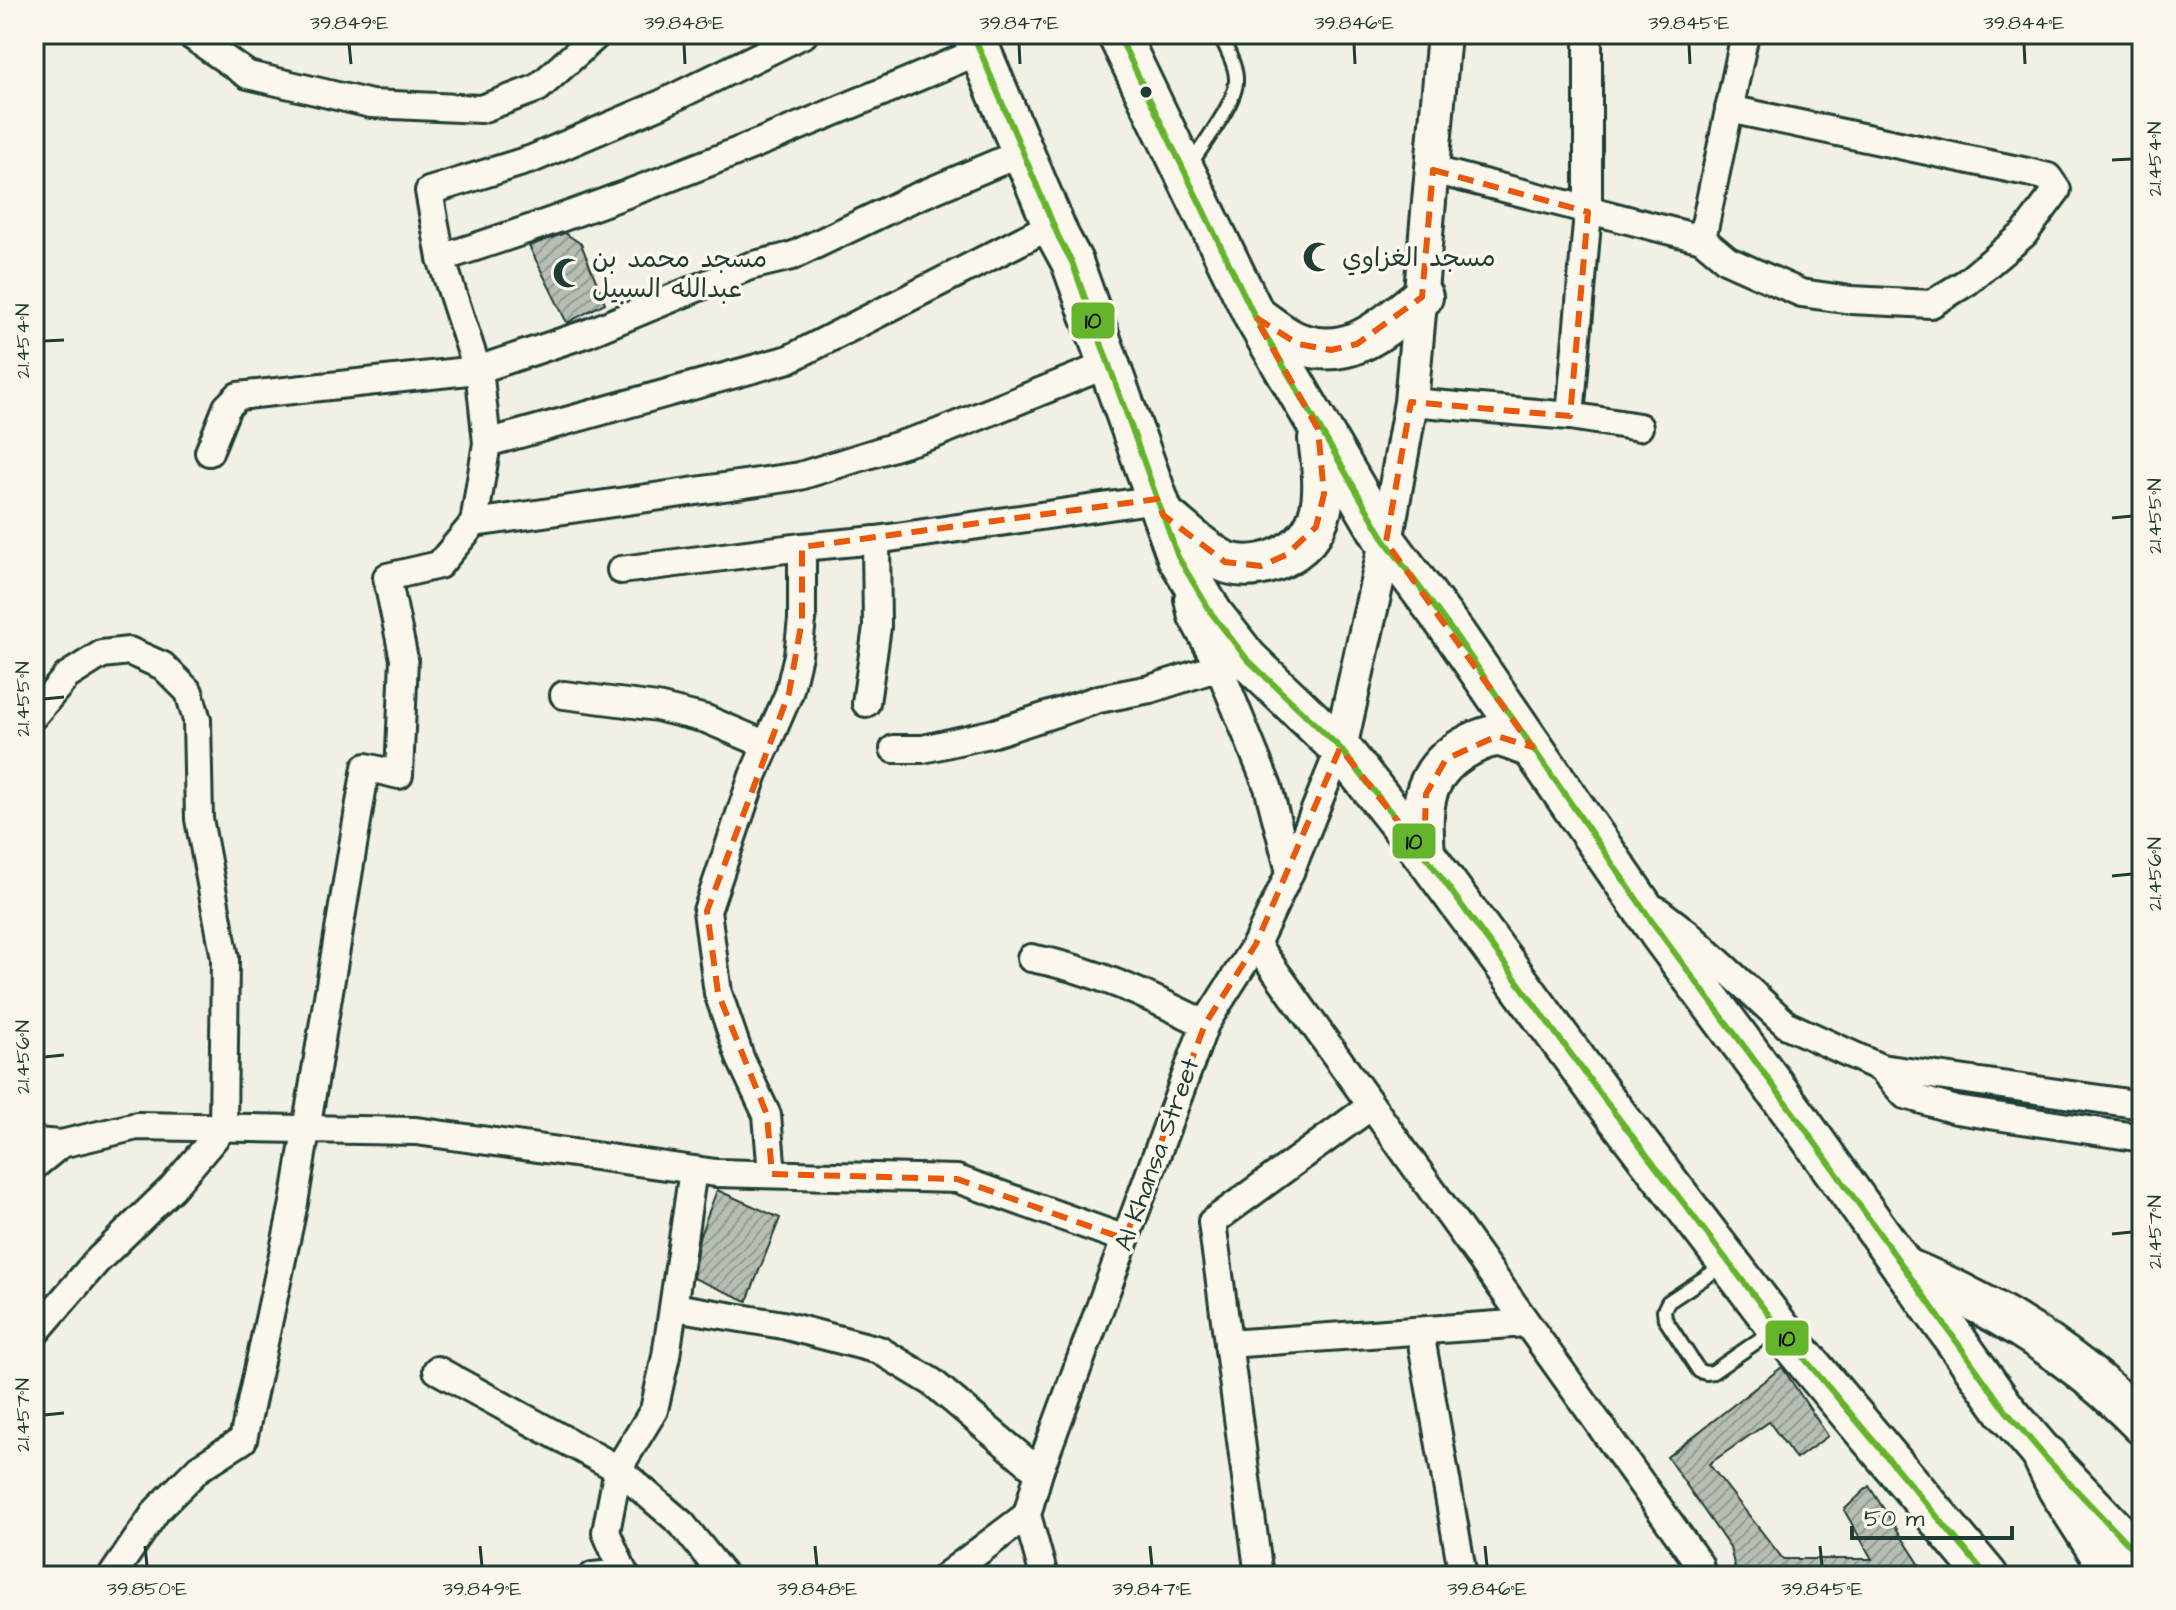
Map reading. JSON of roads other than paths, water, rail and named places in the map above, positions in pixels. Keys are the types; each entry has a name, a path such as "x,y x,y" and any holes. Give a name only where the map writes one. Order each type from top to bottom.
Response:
{"highway":[{"path":"2046,1458 2060,1487 2117,1576"}],"main road":[{"path":"1118,34 1255,317 1386,542 1456,636 1628,887 2006,1411 2142,1559"},
{"path":"977,43 1072,262 1178,557 1212,614 1247,659 1340,748 1424,854 1604,1099 1778,1327 1987,1576"},
{"path":"1255,317 1298,344 1331,350 1357,344 1422,297"},
{"path":"1160,507 1225,562 1261,566 1286,555 1303,543 1316,527 1324,494 1318,429"},
{"path":"1424,854 1421,819 1426,794 1433,776 1446,759 1470,744 1497,736 1532,747"},
{"path":"1904,1268 1969,1296 2031,1332 2096,1381 2142,1424"}],"street":[{"path":"189,34 248,75 371,104 481,109 538,88 598,34"},
{"path":"112,1576 157,1510 199,1468 243,1440 294,1203 366,767 399,775 404,659 387,577 439,565 474,523 487,443 477,370 441,258 429,191 532,159 661,104 804,34"},
{"path":"1340,748 1386,542 1411,402 1444,34"},
{"path":"1570,416 1588,212 1588,34"},
{"path":"1702,239 1745,34"},
{"path":"441,258 553,223 717,161 977,43"},
{"path":"1433,170 1702,239 1727,260 1801,293 1851,300 1931,304 1967,282 2024,234 2057,190 2048,177 1729,109"},
{"path":"209,452 227,407 238,396 477,370 588,333 750,266 792,256 907,201 1023,152"},
{"path":"487,443 789,359 1054,224"},
{"path":"474,523 800,476 935,434 1109,364"},
{"path":"1411,402 1570,416 1639,427"},
{"path":"621,570 1160,507"},
{"path":"866,703 877,627 876,540"},
{"path":"772,1174 767,1115 741,1060 718,993 707,911 753,776 789,693 802,620 802,547"},
{"path":"1178,557 1192,617 1219,667 1268,787 1290,872"},
{"path":"34,715 67,676 102,654 129,651 163,666 189,692 197,720 199,819 225,958 223,1128 172,1188 96,1262 34,1334"},
{"path":"894,749 923,749 994,733 1099,699 1150,689 1219,667"},
{"path":"564,695 657,707 706,719 767,745"},
{"name":"Al Khansa Street","path":"1027,1515 1039,1472 1205,1024 1256,944 1290,872 1340,748"},
{"path":"1628,887 1687,933 1787,1025 1881,1068 2142,1105"},
{"path":"1256,944 1699,1564 1702,1576"},
{"path":"1031,958 1065,964 1150,997 1205,1024"},
{"path":"1881,1068 1905,1095 1956,1110 2142,1138"},
{"path":"1259,1576 1212,1222 1371,1106"},
{"path":"34,1142 61,1144 137,1126 416,1131 693,1170 957,1179 1125,1239"},
{"path":"34,1166 61,1144"},
{"path":"593,1576 624,1575 606,1532 618,1469 654,1410 674,1307 693,1170"},
{"path":"674,1307 783,1325 879,1350 932,1382 1039,1472"},
{"path":"1228,1344 1526,1323"},
{"path":"1420,1332 1463,1576"},
{"path":"437,1370 618,1469 682,1524 724,1576"},
{"path":"946,1576 1027,1515 1044,1576"}],"lane":[{"path":"1184,175 1230,101 1236,84 1234,68 1220,34"},
{"path":"1730,1261 1668,1302 1664,1310 1665,1319 1699,1371 1713,1372 1778,1327"}],"place":[{"name":"مسجد الغزاوي","path":"1318,257"},
{"name":"مسجد محمد بن عبدالله السبيل","path":"568,273"}]}
